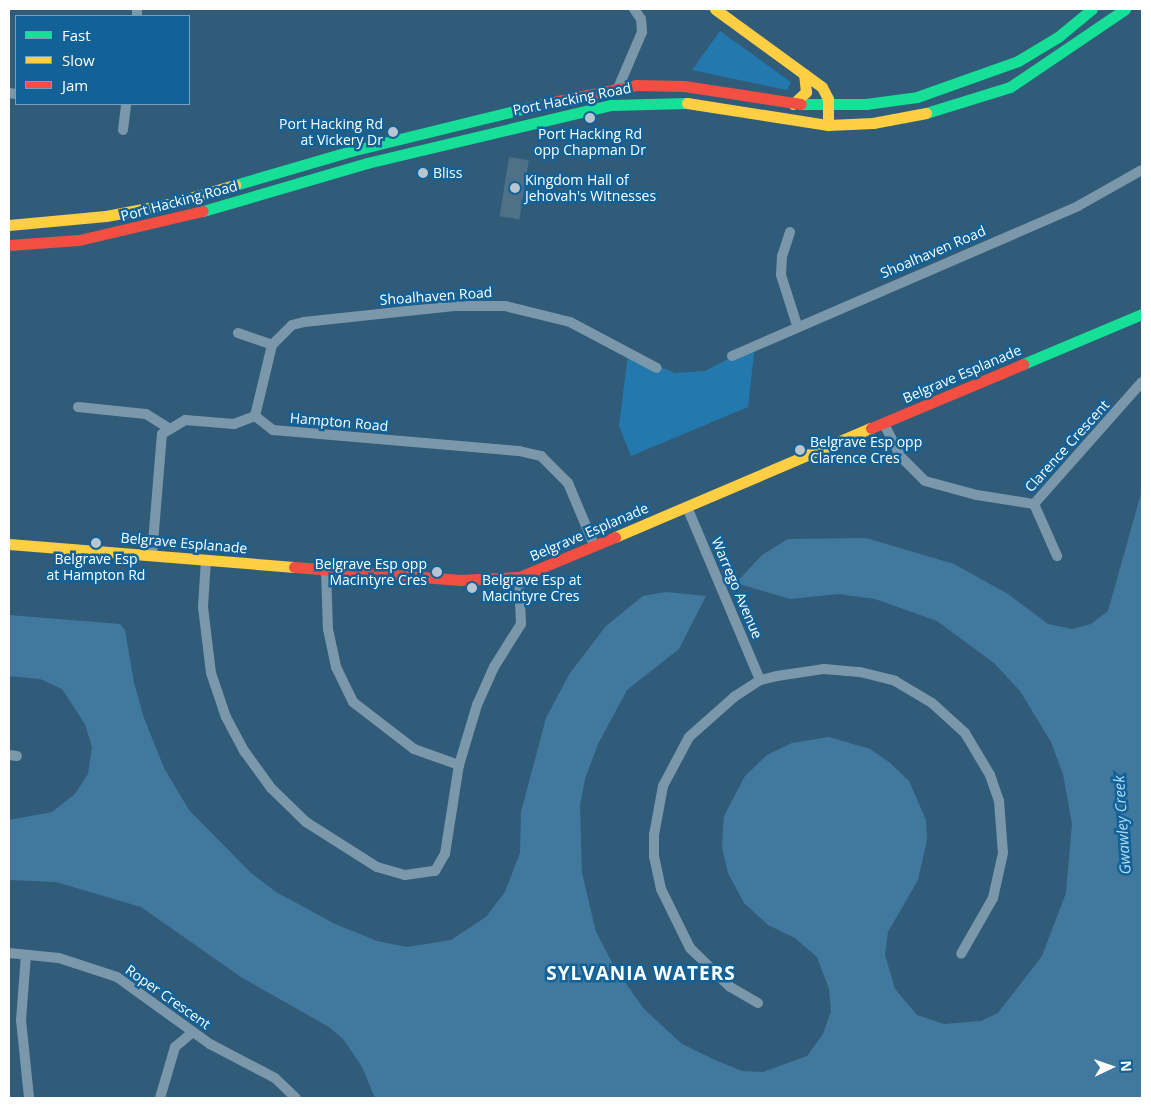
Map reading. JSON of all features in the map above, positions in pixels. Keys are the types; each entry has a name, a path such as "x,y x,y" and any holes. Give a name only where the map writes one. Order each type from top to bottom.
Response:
{"main road":[{"path":"715,9 824,90 829,106 828,125"},
{"name":"Port Hacking Road","path":"9,225 106,216 169,204 351,150 536,104 618,88 684,86 794,104 829,106 884,102 960,84 1018,61 1058,37 1092,9"},
{"name":"Port Hacking Road","path":"9,245 79,240 154,225 367,163 611,105 672,101 828,125 888,121 966,104 1010,87 1052,62 1125,9"},
{"path":"794,104 806,92 804,74"},
{"name":"Belgrave Esplanade","path":"9,544 466,580 519,576 687,507 1142,314"}],"street":[{"path":"618,88 642,32 641,19 634,9"},
{"path":"123,130 126,105"},
{"name":"Shoalhaven Road","path":"732,356 797,325 1078,206 1142,170"},
{"path":"790,232 782,256 781,275 797,325"},
{"name":"Shoalhaven Road","path":"272,345 292,325 304,322 491,305 526,309 570,322 657,368"},
{"path":"152,555 158,446 167,427 185,420 240,424 255,416 272,345 238,332"},
{"name":"Clarence Crescent","path":"884,424 907,466 933,485 1034,504 1142,382"},
{"path":"78,406 146,414 167,427"},
{"name":"Hampton Road","path":"255,416 273,430 519,451 541,456 555,466 568,483 594,545"},
{"path":"1034,504 1057,556"},
{"name":"Warrego Avenue","path":"687,507 760,680"},
{"path":"206,560 204,629 218,696 257,770 306,822 377,867 405,875 435,871 445,854 459,764 477,704 494,667 521,624 519,576"},
{"path":"326,570 328,629 336,667 353,702 414,749 459,764"},
{"path":"758,1003 730,987 690,948 661,889 654,857 658,809 676,758 707,717 760,680 824,669 879,676 926,698 965,734 990,775 999,801 1003,852 993,898 961,954"},
{"name":"Roper Crescent","path":"9,953 79,962 117,977 193,1032 275,1078 296,1098"},
{"path":"26,955 21,1020 29,1098"},
{"path":"160,1098 175,1047 193,1032"}],"shaded area":[{"path":"720,31 791,82 787,90 692,70"},
{"path":"755,345 748,407 631,456 619,426 628,354 675,373 705,371"}],"water":[{"name":"Gwawley Creek","path":"1142,490 1142,1098 375,1098 362,1067 344,1040 329,1027 241,977 141,907 56,882 9,880 9,820 52,812 75,794 88,774 92,747 85,724 62,689 40,679 9,676 9,615 120,624 125,630 134,683 144,718 164,768 189,810 251,873 276,892 335,924 377,941 407,947 451,940 486,917 505,892 520,853 521,812 546,718 570,673 606,626 643,596 666,592 706,596 679,649 627,690 598,744 585,779 580,805 582,873 596,932 615,968 644,1009 682,1044 715,1060 742,1071 763,1072 807,1056 823,1034 831,1011 829,989 817,957 795,938 768,925 744,903 728,873 722,847 724,816 745,776 767,755 792,743 829,737 870,749 889,762 909,781 926,820 927,840 918,880 888,932 885,955 895,989 917,1015 944,1024 981,1021 998,1013 1042,956 1066,893 1072,824 1063,774 1051,742 1020,691 994,663 937,621 875,599 838,594 790,599 736,583 762,555 788,539 866,538 954,564 1008,594 1048,624 1072,629 1091,624 1108,611"}],"building":[{"name":"Kingdom Hall of Jehovah's Witnesses","path":"509,157 529,160 519,219 500,216"}],"traffic: fast":[{"path":"801,104 866,104 917,97 1018,61 1058,37 1092,9"},
{"path":"926,113 1010,87 1125,9"},
{"path":"203,211 367,163 611,105 687,103"},
{"path":"235,185 351,151 543,104"},
{"path":"1023,364 1142,314"}],"traffic: slow":[{"path":"715,9 822,87 828,99 828,125"},
{"path":"793,104 806,92 804,74"},
{"path":"687,103 828,125 873,123 926,113"},
{"path":"9,225 106,216 169,204 235,185"},
{"path":"615,537 871,428"},
{"path":"9,544 294,567"}],"traffic: jam":[{"path":"543,104 636,85 684,86 801,104"},
{"path":"9,245 79,240 203,211"},
{"path":"871,428 1023,364"},
{"path":"294,567 460,580 519,577 615,537"}],"place":[{"name":"Port Hacking Rd opp Chapman Dr","path":"590,118"},
{"name":"Port Hacking Rd at Vickery Dr","path":"393,132"},
{"name":"Bliss","path":"423,173"},
{"name":"Kingdom Hall of Jehovah's Witnesses","path":"515,188"},
{"name":"Belgrave Esp opp Clarence Cres","path":"800,450"},
{"name":"Belgrave Esp at Hampton Rd","path":"96,543"},
{"name":"Belgrave Esp opp Macintyre Cres","path":"437,572"},
{"name":"Belgrave Esp at Macintyre Cres","path":"472,588"}],"district":[{"name":"SYLVANIA WATERS","path":"641,974"}]}
